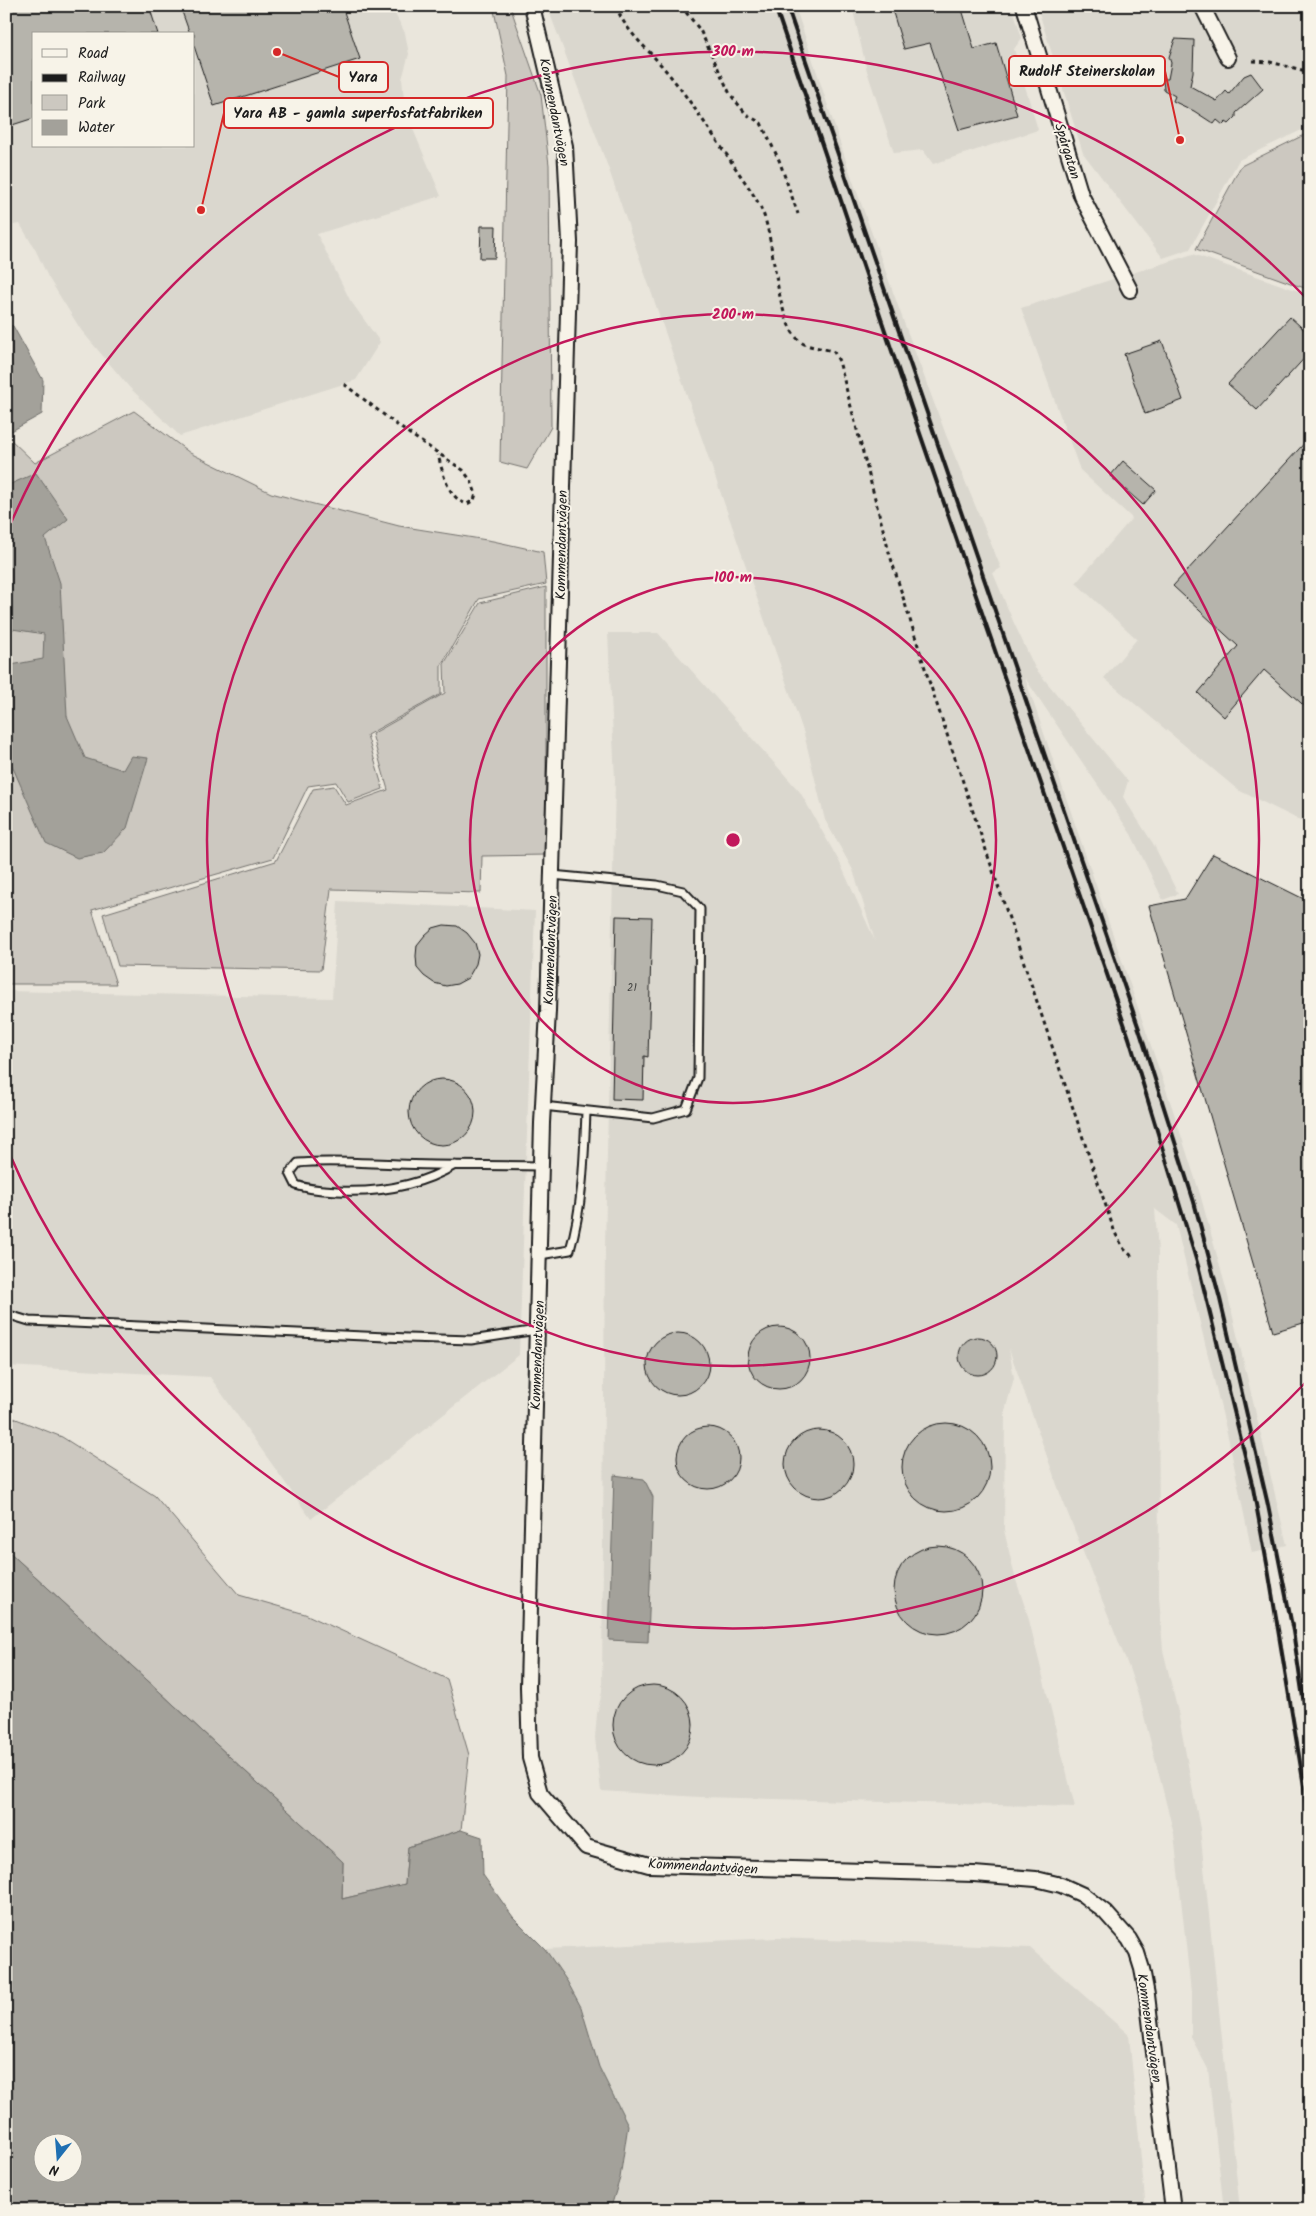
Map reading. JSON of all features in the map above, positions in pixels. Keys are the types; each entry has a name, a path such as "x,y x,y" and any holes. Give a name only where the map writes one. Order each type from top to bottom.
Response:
{"street":[{"name":"Kommendantvägen","path":"532,6 565,146 570,242 548,1011 541,1166 528,1687 530,1758 540,1793 586,1847 649,1866 974,1874 1036,1879 1061,1885 1083,1895 1116,1922 1137,1953 1147,1995 1172,2210"},
{"name":"Spårgatan","path":"1024,6 1082,195 1130,290"},
{"path":"1202,6 1228,58"}],"lane":[{"path":"543,1106 653,1118 686,1109 698,1078 700,909 683,891 587,877 552,875"},
{"path":"540,1254 570,1250 579,1219 586,1112"},
{"path":"455,1165 438,1175 417,1183 393,1189 362,1192 309,1190 296,1185 290,1173 298,1163 325,1160 400,1164 541,1166"},
{"path":"6,1314 29,1321 471,1340 538,1330"}],"path":[{"path":"616,6 639,42 661,64 700,115 763,213 784,312 790,330 805,344 834,352 839,361 889,552 930,681 1116,1233 1124,1250 1134,1258"},
{"path":"680,6 700,30 730,94 746,114 761,123 779,160 798,214"},
{"path":"1253,60 1270,62 1310,72"},
{"path":"344,384 438,455 463,470 474,487 476,494 474,500 467,504 460,502 452,494 438,455"}],"shaded area":[{"path":"6,6 391,6 405,33 409,54 402,79 405,110 441,196 317,234 350,300 380,342 356,380 180,436 130,388 81,330 48,277 36,251 20,224 6,226"},
{"path":"547,6 795,6 849,170 906,328 946,435 1001,568 993,573 1013,621 1035,668 1128,781 1123,797 1154,845 1178,894 1163,900 1131,834 1025,678 1200,1194 1227,1292 1287,1545 1252,1553 1229,1441 1176,1225 1155,1209 1158,1252 1159,1597 1163,1650 1178,1712 1200,1829 1240,2210 1224,2210 1208,2069 1191,2037 1191,1992 1174,1834 1141,1704 1129,1668 1061,1496 1009,1349 1014,1378 1005,1411 1004,1530 1015,1577 1028,1616 1075,1807 700,1797 601,1791 595,1738 597,1714 602,1692 605,1247 615,780 608,633 658,633 800,792 840,863 875,941 853,870 825,820 804,734 608,167"},
{"path":"852,6 1012,6 1022,38 1014,49 1038,130 933,164 923,150 894,153 867,71"},
{"path":"1037,6 1310,6 1310,126 1239,160 1190,249 1163,258 1083,153"},
{"path":"1193,254 1310,295 1310,825 1238,790 1104,678 1137,639 1076,583 1132,518 1080,470 1021,308"},
{"path":"338,901 535,911 519,1355 311,1519 210,1377 6,1366 6,991 332,998"},
{"path":"777,1938 1030,1948 1129,2035 1146,2210 610,2210 620,2178 628,2125 599,2067 581,2007 567,1981 545,1949"}],"green space":[{"path":"493,6 510,6 541,95 549,165 551,427 527,469 500,462 508,76"},
{"path":"1310,132 1310,290 1196,249 1241,166"},
{"path":"134,411 190,453 271,493 399,526 493,541 543,552 546,584 479,599 441,666 441,694 367,735 383,789 348,802 336,782 308,786 273,858 92,910 116,984 6,984 6,438 8,437 35,463"},
{"path":"546,587 546,855 482,856 481,893 331,889 321,970 118,966 103,914 276,861 313,789 334,786 346,805 388,790 372,734 445,693 444,664 480,603"},
{"path":"6,1415 62,1437 155,1496 239,1595 305,1614 447,1679 469,1755 461,1830 408,1847 405,1884 342,1899 343,1862 6,1549"}],"water":[{"path":"6,325 13,326 43,380 42,414 6,434"},
{"path":"36,473 68,519 45,538 60,583 67,716 85,758 123,770 131,756 148,758 127,828 103,853 77,858 46,843 6,752 6,666 43,659 44,634 6,628 6,537 13,515 6,500 6,486"},
{"path":"614,1475 644,1479 653,1497 648,1642 609,1640"},
{"path":"6,1549 343,1862 342,1899 405,1884 408,1847 461,1830 482,1837 483,1875 513,1917 545,1949 567,1981 581,2007 599,2067 628,2125 620,2178 610,2210 6,2210"}],"building":[{"path":"6,6 149,6 157,32 32,32 32,119 6,127"},
{"path":"180,6 342,6 360,59 214,106 195,49 195,32 189,32"},
{"path":"891,6 961,6 974,49 996,43 1017,115 959,130 930,43 904,49"},
{"path":"1175,39 1194,40 1193,72 1190,86 1217,101 1226,91 1229,94 1244,76 1251,73 1263,89 1236,113 1236,117 1229,124 1226,122 1223,125 1217,120 1214,124 1194,111 1173,101 1175,96 1164,90 1163,79 1168,79 1171,63 1169,57"},
{"path":"481,226 496,226 495,258 480,258"},
{"path":"1290,317 1310,335 1310,352 1257,410 1228,384"},
{"path":"1162,341 1183,400 1145,414 1124,354"},
{"path":"1310,437 1310,711 1264,670 1224,717 1198,693 1238,646 1173,586"},
{"path":"1123,461 1156,490 1143,505 1110,476"},
{"path":"1213,854 1310,902 1310,1321 1273,1332 1149,906 1185,899"},
{"path":"616,916 652,917 648,1057 644,1056 643,1100 612,1099"},
{"path":"444,925 457,926 467,933 475,943 478,954 476,964 468,978 457,984 446,986 434,983 424,976 417,968 416,956 417,945 425,935 433,928"},
{"path":"442,1079 454,1082 465,1089 472,1100 475,1112 472,1124 465,1135 454,1142 442,1145 430,1142 419,1135 412,1124 409,1112 412,1100 419,1089 430,1082"},
{"path":"773,1327 785,1327 801,1336 808,1346 810,1358 808,1370 801,1380 785,1389 773,1389 762,1384 753,1375 748,1364 748,1352 753,1341 762,1332"},
{"path":"672,1333 684,1333 700,1342 707,1352 709,1364 707,1376 700,1386 684,1395 672,1395 661,1390 652,1381 647,1370 647,1358 652,1347 661,1338"},
{"path":"978,1337 991,1343 997,1356 991,1369 978,1375 965,1369 959,1356 965,1343"},
{"path":"946,1423 963,1426 977,1436 987,1450 990,1467 987,1484 977,1498 963,1508 946,1511 929,1508 915,1498 905,1484 902,1467 905,1450 915,1436 929,1426"},
{"path":"702,1427 714,1427 730,1436 737,1446 739,1458 737,1470 730,1480 714,1489 702,1489 691,1484 682,1475 677,1464 677,1452 682,1441 691,1432"},
{"path":"819,1430 832,1433 843,1440 850,1451 853,1464 850,1477 843,1488 832,1495 819,1498 806,1495 795,1488 788,1477 785,1464 788,1451 795,1440 806,1433"},
{"path":"938,1546 955,1549 969,1559 979,1573 982,1590 979,1607 969,1621 955,1631 938,1634 921,1631 907,1621 897,1607 894,1590 897,1573 907,1559 921,1549"},
{"path":"653,1685 668,1688 681,1697 690,1710 693,1725 690,1740 681,1753 668,1762 653,1765 638,1762 625,1753 616,1740 613,1725 616,1710 625,1697 638,1688"}],"railway":[{"path":"775,6 916,422 1129,1038 1199,1269 1253,1488 1304,1786 1310,1843"},
{"path":"787,6 1139,1029 1194,1202 1220,1299 1268,1505 1293,1631 1310,1745"}],"place":[{"name":"Yara","path":"277,52"},
{"name":"Rudolf Steinerskolan","path":"1180,140"},
{"name":"Yara AB - gamla superfosfatfabriken","path":"201,210"}]}
